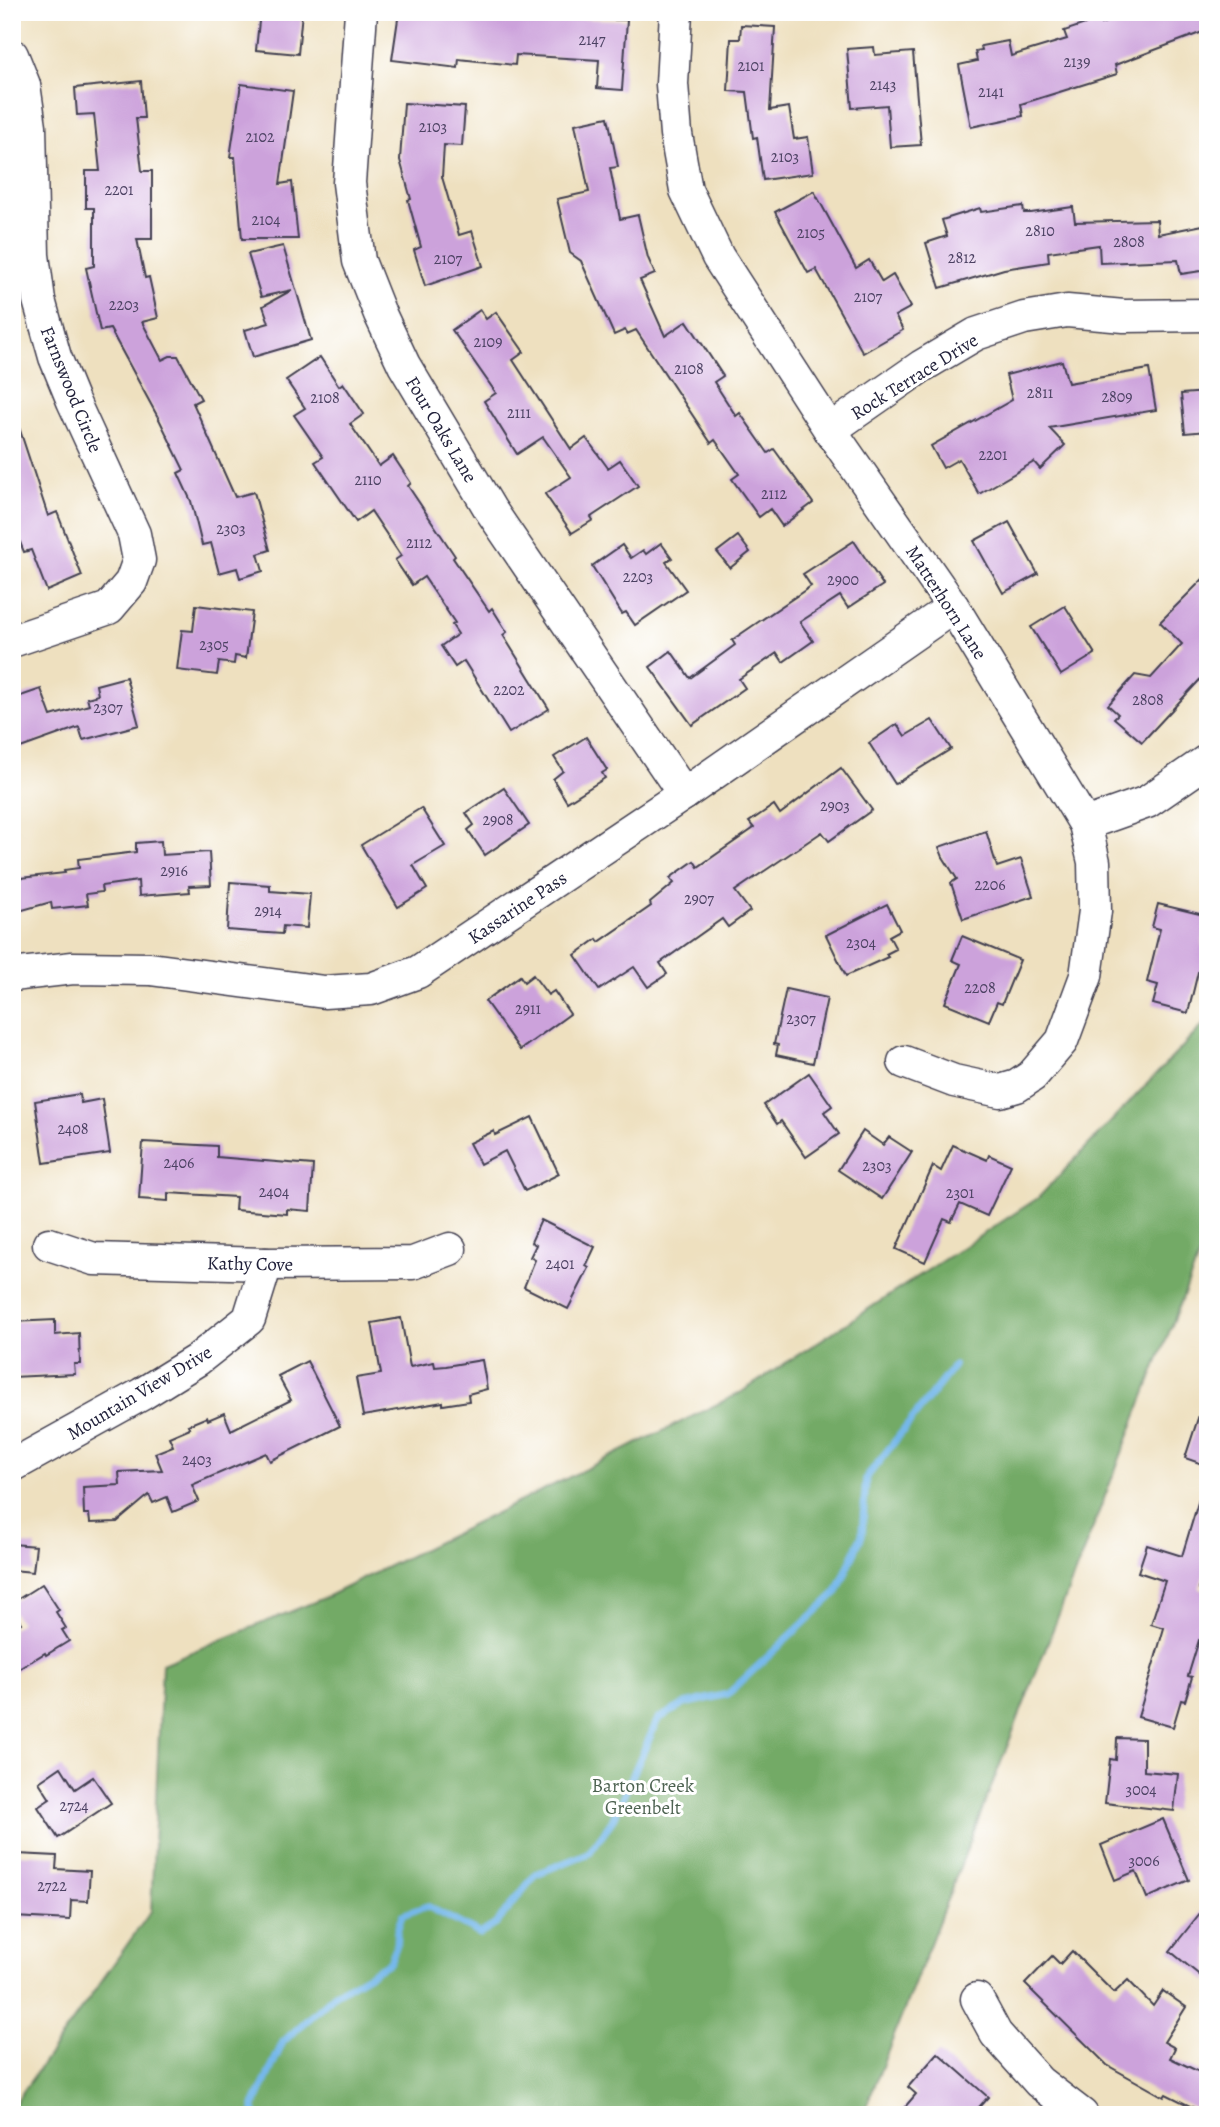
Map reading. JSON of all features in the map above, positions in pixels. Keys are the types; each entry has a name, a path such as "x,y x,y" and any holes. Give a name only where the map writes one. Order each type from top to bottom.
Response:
{"street":[{"name":"Four Oaks Lane","path":"361,12 349,183 359,261 380,314 404,365 490,509 684,794"},
{"name":"Matterhorn Lane","path":"676,12 672,84 676,134 686,190 718,257 830,430 953,607 1085,824 1094,862 1095,911 1086,976 1062,1041 1032,1076 1017,1086 1000,1091 954,1082 904,1062"},
{"name":"Farnswood Circle","path":"12,55 24,85 30,125 33,255 39,300 55,357 134,534 139,560 131,582 109,608 12,641"},
{"name":"Rock Terrace Drive","path":"830,430 922,366 976,334 1024,318 1067,311 1124,316 1208,315"},
{"name":"Kassarine Pass","path":"12,975 74,968 150,969 324,992 371,989 418,972 684,794 953,607"},
{"path":"1085,824 1147,802 1208,760"},
{"name":"Kathy Cove","path":"49,1244 94,1259 266,1264 413,1263 450,1249"},
{"name":"Mountain View Drive","path":"12,1466 164,1381 197,1360 238,1328 249,1319 266,1264"},
{"path":"976,1999 996,2034 1039,2082 1082,2115"}],"green space":[{"name":"Barton Creek Greenbelt","path":"1208,1020 1208,1233 863,2115 12,2115 12,2107 151,1911 162,1664 324,1598 740,1393 1038,1198"}],"building":[{"path":"260,12 302,12 298,54 256,50"},
{"path":"399,12 475,12 519,18 521,12 549,18 627,20 622,90 597,88 599,60 516,55 515,65 459,59 458,68 392,60"},
{"path":"1133,12 1208,12 1208,30 1115,65 1117,74 1021,104 1023,116 971,127 959,65 977,61 975,51 982,50 981,46 1008,41 1011,56 1067,39 1064,31 1100,19 1101,24"},
{"path":"741,25 775,27 770,110 789,107 794,139 808,137 813,173 763,180 757,137 753,138 747,92 728,91 731,39 740,39"},
{"path":"874,47 875,55 913,52 921,145 890,147 887,105 852,108 847,49"},
{"path":"141,81 144,118 136,118 142,171 152,171 152,239 137,239 145,278 149,277 158,318 142,322 162,360 178,356 201,399 193,403 235,497 254,492 270,550 258,554 263,571 240,578 237,568 219,573 211,543 202,545 191,501 178,473 184,470 110,329 100,331 86,268 94,266 94,208 86,208 86,171 100,171 94,114 77,115 75,88"},
{"path":"241,84 293,91 280,184 292,182 298,239 242,239 235,157 230,157"},
{"path":"404,103 465,107 462,146 444,145 442,177 459,235 472,231 483,266 425,286 414,250 421,247 400,160"},
{"path":"608,117 618,167 610,168 620,219 638,215 648,258 655,274 640,280 665,336 687,321 723,376 714,382 736,416 740,413 768,453 774,449 813,503 782,526 770,509 759,517 732,479 739,474 715,440 711,443 636,330 627,334 625,330 614,335 581,261 570,253 557,199 589,192 575,124"},
{"path":"814,191 856,268 869,260 882,282 893,275 911,307 895,316 903,330 863,353 816,269 808,273 775,212"},
{"path":"1023,206 1024,213 1073,207 1075,222 1157,220 1158,234 1208,224 1208,270 1181,274 1178,260 1100,263 1099,245 1048,252 1049,262 1004,269 940,288 926,243 947,236 942,220 980,208 981,212"},
{"path":"283,246 311,340 253,357 245,330 269,323 263,306 292,290 261,297 248,254"},
{"path":"480,310 486,319 496,312 524,352 513,360 571,449 586,438 608,468 620,460 638,486 572,533 545,494 571,477 543,437 517,454 484,401 496,393 452,330"},
{"path":"320,357 339,386 343,383 364,414 350,424 379,466 393,456 411,483 408,486 455,556 453,558 489,611 492,608 507,632 503,635 549,709 509,733 464,661 455,667 441,646 458,634 452,625 455,623 424,577 412,585 395,560 401,556 371,511 356,522 315,462 323,457 294,415 305,408 286,380"},
{"path":"1062,361 1068,383 1149,369 1156,410 1049,428 1065,445 1040,469 1034,462 979,494 959,459 943,468 931,446 1012,400 1006,375"},
{"path":"1208,392 1208,431 1185,433 1181,394"},
{"path":"12,418 16,418 48,516 57,512 82,576 47,591 31,550 24,552 12,522"},
{"path":"1009,522 1038,574 1003,593 974,541"},
{"path":"738,536 750,552 730,568 717,552"},
{"path":"854,541 883,585 848,608 840,596 800,622 813,641 783,662 777,653 739,679 745,688 692,725 650,667 671,651 690,678 735,645 732,640 811,586 803,574"},
{"path":"661,543 672,558 666,562 686,590 635,625 626,612 622,614 592,566 622,545 631,558 643,550 646,554"},
{"path":"1208,574 1208,671 1142,742 1114,718 1118,714 1108,705 1135,675 1151,678 1182,644 1160,622"},
{"path":"196,605 252,612 246,658 235,656 234,664 219,662 217,675 177,670 182,630 193,631"},
{"path":"1065,606 1095,654 1061,675 1031,627"},
{"path":"126,677 139,725 83,740 79,727 12,751 12,699 41,689 51,716 89,705 87,698 98,695 96,685"},
{"path":"932,720 951,749 895,784 869,743 897,724 905,736"},
{"path":"586,737 607,770 602,773 605,778 567,802 553,779 563,771 554,757"},
{"path":"841,768 872,810 829,841 822,832 735,891 750,911 728,927 722,919 660,963 667,974 648,987 634,967 599,990 575,955 651,906 650,903 674,883 670,878 694,861 698,867 754,828 749,822 774,805 780,814"},
{"path":"504,788 529,825 485,855 468,830 474,825 466,813"},
{"path":"421,808 445,846 413,865 427,889 398,907 361,845"},
{"path":"986,831 997,867 1021,859 1033,896 963,919 951,883 957,879 939,847"},
{"path":"161,841 162,855 209,852 211,885 189,886 190,892 139,896 138,881 101,886 102,892 86,894 88,905 52,909 51,902 12,913 12,879 65,873 64,870 79,868 78,859 136,852 136,843"},
{"path":"230,882 270,885 270,891 310,894 307,928 283,926 282,934 227,930"},
{"path":"887,904 900,930 889,936 896,949 886,954 888,957 846,976 826,935"},
{"path":"1158,904 1208,916 1202,946 1208,947 1208,975 1198,972 1188,1013 1153,1004 1158,985 1147,982 1160,929 1152,927"},
{"path":"962,936 1020,960 1002,1004 997,1002 989,1021 945,1003 961,964 952,960"},
{"path":"533,975 548,995 554,991 570,1014 520,1050 485,1001 520,976 524,982"},
{"path":"786,989 827,998 813,1063 776,1055 778,1045 774,1044"},
{"path":"809,1073 832,1106 824,1112 839,1134 806,1157 781,1121 777,1124 764,1105"},
{"path":"80,1094 81,1103 102,1099 110,1153 44,1163 35,1101"},
{"path":"532,1117 559,1174 525,1191 505,1151 480,1164 469,1143 494,1131 495,1135"},
{"path":"863,1131 883,1145 889,1137 912,1152 882,1199 838,1170"},
{"path":"143,1142 217,1146 217,1157 313,1165 310,1211 287,1209 287,1214 235,1210 236,1197 168,1193 168,1201 139,1199"},
{"path":"953,1145 987,1160 989,1155 1011,1165 987,1216 960,1204 951,1222 944,1219 925,1262 896,1249 933,1166 941,1171"},
{"path":"541,1220 595,1247 586,1266 589,1268 568,1309 524,1287 535,1260 530,1257 536,1245 531,1242"},
{"path":"401,1318 410,1367 434,1362 435,1367 482,1360 487,1389 468,1394 469,1401 443,1405 443,1402 363,1416 356,1378 381,1374 372,1323"},
{"path":"55,1320 55,1335 79,1333 80,1364 74,1364 75,1374 12,1377 12,1322"},
{"path":"307,1361 340,1426 270,1461 266,1453 192,1485 199,1501 173,1512 167,1497 153,1503 149,1495 117,1522 90,1523 89,1514 84,1514 83,1487 120,1485 119,1472 162,1470 155,1453 173,1446 169,1437 207,1417 208,1420 224,1413 231,1430 291,1400 278,1376"},
{"path":"1204,1400 1208,1401 1208,1466 1185,1458"},
{"path":"1203,1486 1208,1487 1208,1563 1199,1589 1208,1592 1208,1643 1199,1640 1188,1676 1192,1677 1185,1701 1181,1700 1173,1727 1138,1717 1164,1628 1151,1624 1165,1581 1138,1572 1147,1545 1182,1556"},
{"path":"12,1544 36,1546 33,1572 12,1570"},
{"path":"42,1584 59,1610 56,1612 66,1628 62,1630 69,1641 12,1673 12,1629 21,1623 12,1610 12,1603"},
{"path":"1117,1738 1144,1739 1144,1771 1178,1774 1174,1811 1105,1803 1110,1759 1116,1760"},
{"path":"61,1767 75,1789 93,1777 111,1803 58,1838 38,1807 50,1799 39,1782"},
{"path":"1163,1819 1189,1880 1147,1898 1136,1871 1115,1880 1101,1845"},
{"path":"17,1854 57,1856 56,1869 90,1871 88,1901 71,1900 70,1920 14,1917"},
{"path":"1208,1903 1208,1982 1170,1951"},
{"path":"1072,1951 1114,1993 1128,1980 1153,2006 1163,1991 1186,2007 1164,2042 1175,2048 1170,2058 1208,2076 1208,2115 1166,2094 1164,2097 1107,2065 1025,1984 1052,1956 1060,1964"},
{"path":"938,2053 988,2097 972,2115 898,2115 916,2094 908,2087"}],"waterway":[{"path":"254,2115 254,2106 283,2042 335,1994 390,1962 396,1947 402,1915 427,1906 480,1934 496,1924 536,1874 589,1853 612,1821 658,1719 685,1704 728,1694 837,1592 862,1535 866,1478 954,1366"}]}
